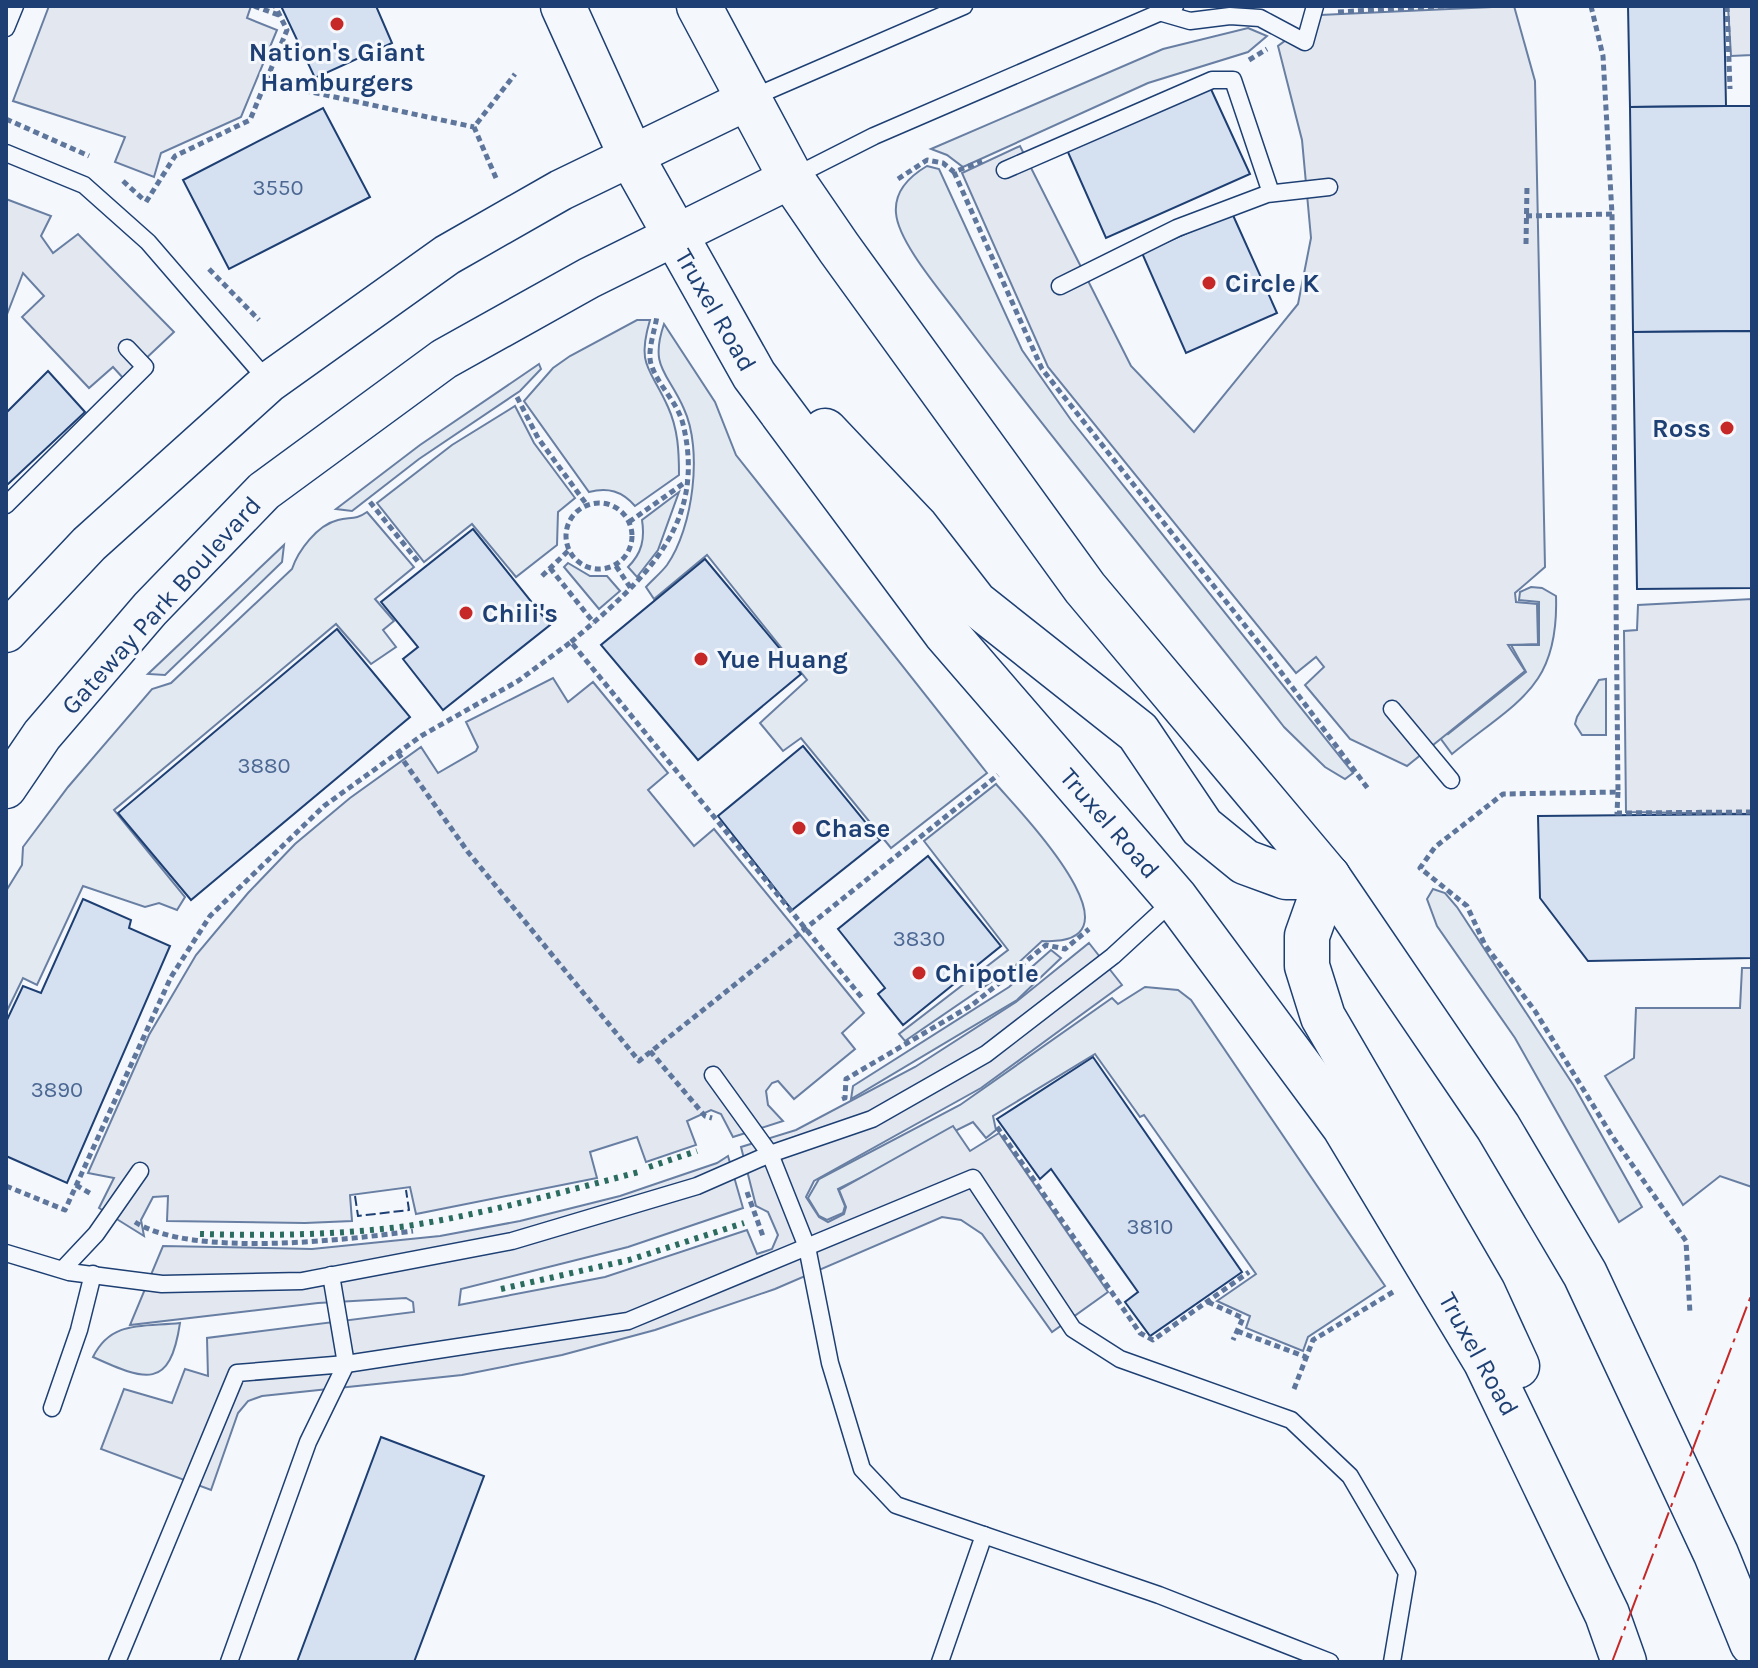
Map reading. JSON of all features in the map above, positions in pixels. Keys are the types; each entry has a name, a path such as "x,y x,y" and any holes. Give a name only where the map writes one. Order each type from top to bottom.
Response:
{"main road":[{"name":"Truxel Road","path":"563,6 631,156 674,239 728,326 754,375 945,632 1176,899 1344,1126 1486,1362 1607,1614 1624,1662"},
{"path":"699,6 791,178 1085,588 1328,877 1498,1127 1585,1274 1716,1554 1752,1643"},
{"path":"728,326 916,527 975,603 1138,732 1202,827 1245,862 1286,877 1328,877"},
{"path":"1328,877 1307,936 1307,966 1323,1017 1483,1292 1536,1407 1540,1470"}],"street":[{"path":"6,632 89,544 269,382 447,255 561,190 747,100"},
{"name":"Gateway Park Boulevard","path":"6,788 42,735 150,609 264,491 444,359 589,278 674,239 791,178"}],"lane":[{"path":"6,28 15,6"},
{"path":"747,100 964,6"},
{"path":"791,178 874,136 1167,8 1190,21 1230,16 1260,18 1305,42 1315,6"},
{"path":"1005,170 1212,80 1233,80 1271,193"},
{"path":"6,153 84,185 148,242 269,382"},
{"path":"1060,286 1177,228 1271,193 1329,187"},
{"path":"6,505 145,367 127,348"},
{"path":"1392,709 1451,780"},
{"path":"6,1253 69,1272 162,1284 302,1281 512,1241 697,1186 770,1154 872,1119 986,1054 1113,956 1176,899"},
{"path":"713,1075 770,1154 807,1247 830,1363 862,1469 896,1505 1159,1595 1330,1662"},
{"path":"64,1268 140,1171"},
{"path":"117,1662 237,1373 346,1364 628,1321 973,1178 1073,1329 1120,1359 1291,1420 1350,1476 1407,1573 1392,1662"},
{"path":"52,1408 79,1330 93,1274"},
{"path":"229,1662 308,1442 346,1364 331,1275"},
{"path":"940,1662 984,1535"}],"path":[{"path":"254,6 280,16"},
{"path":"146,202 175,156 250,120 287,30 275,6"},
{"path":"1333,12 1444,6"},
{"path":"1591,6 1603,56 1612,214 1617,813 1752,812"},
{"path":"1727,6 1730,89"},
{"path":"474,127 515,74"},
{"path":"265,82 474,127"},
{"path":"474,127 496,178"},
{"path":"954,172 1042,369 1266,652 1369,790"},
{"path":"1526,244 1527,186"},
{"path":"1526,216 1612,214"},
{"path":"6,1186 65,1210 171,977 210,916 324,806 398,753 518,681 571,642 632,590 666,549 680,515 688,480 682,423 651,363 657,316"},
{"path":"517,397 538,438 587,505"},
{"path":"629,522 688,480"},
{"path":"370,502 420,564"},
{"path":"587,505 609,505 619,510 629,522 633,539 630,549 616,566 594,569 575,559 569,550 566,540 571,519 587,505"},
{"path":"542,576 569,550"},
{"path":"616,566 632,590"},
{"path":"550,568 594,623"},
{"path":"571,642 863,999"},
{"path":"398,753 468,852 639,1061 998,775"},
{"path":"1618,792 1503,794 1435,847 1420,868 1467,906 1485,945 1535,1011 1612,1136 1686,1241 1690,1314"},
{"path":"833,1103 845,1098 846,1079 930,1034 972,1005 1046,945 1065,949 1089,929"},
{"path":"650,1051 705,1116 721,1120 772,1261"},
{"path":"997,1127 1140,1333 1153,1340 1249,1272"},
{"path":"76,1185 149,1231 226,1243 359,1239 422,1229"},
{"path":"1294,1389 1313,1340 1393,1292"},
{"path":"1207,1302 1243,1318 1233,1340"},
{"path":"1237,1331 1306,1357"}],"shaded area":[{"path":"49,6 251,6 247,18 277,30 241,117 161,153 154,177 115,162 125,137 13,101"},
{"path":"1514,6 1535,81 1545,567 1515,593 1516,602 1537,604 1538,644 1508,645 1525,671 1407,766 1350,739 1305,685 1324,667 1316,657 1296,673 1048,367 962,173 1020,146 1131,366 1194,432 1298,304 1311,238 1302,140 1278,46 1320,15"},
{"path":"1728,6 1752,6 1752,55 1731,56"},
{"path":"1248,28 1267,36 1248,52 1148,83 963,167 947,155 931,149 1163,49"},
{"path":"927,166 939,169 1022,350 1071,420 1353,773 1345,779 1325,767 1284,727 1042,424 924,269 905,239 896,205 904,185"},
{"path":"6,199 51,216 41,236 53,253 78,234 174,332 124,379 113,367 89,388 22,317 44,296 23,273 6,317"},
{"path":"637,320 650,320 645,358 674,424 679,475 635,506 614,492 589,492 524,401 553,368"},
{"path":"664,324 715,402 736,455 987,773 891,848 801,738 783,751 760,723 807,680 707,555 654,599 646,587 667,565 676,549 689,510 694,467 690,426 660,360"},
{"path":"539,364 541,369 520,391 419,459 352,511 336,509 420,445"},
{"path":"515,406 534,443 575,498 558,512 557,545 516,577 472,524 424,562 377,503 452,445"},
{"path":"679,492 658,550 637,577 628,567 641,545 642,520"},
{"path":"367,512 414,567 375,599 394,621 383,630 396,647 371,664 336,624 114,810 185,897 177,910 159,903 145,907 83,886 37,985 23,978 6,1013 6,891 22,865 23,847 68,787 152,689 171,683 292,569 304,547 323,527"},
{"path":"284,545 282,562 165,675 148,674"},
{"path":"568,563 590,576 607,576 620,591 599,609 564,567"},
{"path":"1531,587 1542,588 1556,596 1555,627 1542,672 1530,690 1514,705 1452,754 1424,716 1430,709 1448,734 1526,672 1511,645 1539,645 1539,602 1519,600 1520,592"},
{"path":"1752,599 1752,814 1626,812 1624,631 1637,630 1638,605"},
{"path":"553,678 568,702 593,682 668,773 648,790 694,846 714,829 864,1013 842,1033 855,1049 794,1099 778,1081 772,1083 766,1091 768,1105 783,1121 733,1137 721,1114 711,1110 687,1121 696,1145 646,1162 637,1137 590,1152 597,1178 416,1214 410,1187 350,1195 352,1221 167,1221 168,1196 153,1197 141,1220 144,1236 99,1208 114,1178 88,1173 149,1035 196,955 248,893 295,844 350,798 421,747 438,773 476,751 478,747 466,722"},
{"path":"1606,679 1606,735 1582,735 1575,724 1577,717 1599,680"},
{"path":"996,784 1050,847 1069,875 1082,901 1084,923 1073,937 1042,941 1016,965 905,1041 899,1034 1008,950 924,841"},
{"path":"1433,889 1445,893 1457,907 1574,1086 1642,1207 1619,1222 1515,1038 1437,926 1427,899"},
{"path":"1089,943 1122,985 981,1088 814,1181 806,1197 819,1217 828,1222 844,1214 846,1207 839,1190 953,1126 970,1151 999,1133 1108,1292 1052,1332 982,1234 961,1220 942,1217 775,1289 655,1330 562,1355 462,1375 262,1396 248,1401 238,1413 211,1490 101,1449 124,1389 172,1403 185,1369 208,1376 207,1338 414,1312 413,1302 406,1298 318,1303 130,1325 163,1246 312,1249 440,1236 520,1221 620,1196 717,1163 728,1156 743,1208 628,1247 461,1289 459,1305 605,1277 747,1230 757,1254 772,1249 778,1235 768,1212 756,1206 741,1147 796,1130 915,1067 1016,1002"},
{"path":"1051,950 1061,958 1017,1000 851,1099 853,1086 1009,987"},
{"path":"1742,968 1752,968 1752,1187 1720,1176 1683,1205 1605,1076 1634,1058 1636,1008 1740,1008"},
{"path":"1145,987 1178,990 1191,1000 1385,1286 1308,1337 1303,1351 1246,1328 1250,1316 1217,1301 1256,1274 1144,1115 1140,1117 1095,1054 993,1116 996,1130 986,1138 973,1122 838,1189 845,1206 843,1213 827,1220 819,1216 808,1198 819,1179 960,1105 1112,998 1118,1004"},
{"path":"180,1323 170,1360 162,1370 153,1374 128,1371 93,1357 100,1345 119,1331"}],"building":[{"name":"Nation's Giant Hamburgers","path":"281,6 376,6 392,43 315,78"},
{"path":"1628,6 1724,6 1726,106 1630,107"},
{"path":"1210,87 1250,174 1106,238 1067,150"},
{"path":"1752,106 1752,331 1633,332 1630,107"},
{"path":"323,108 370,197 229,269 183,180"},
{"name":"Circle K","path":"1232,213 1277,313 1186,353 1142,253"},
{"path":"1752,331 1752,588 1637,589 1633,332"},
{"path":"48,371 85,412 6,486 6,413"},
{"name":"Chili's","path":"473,529 550,625 443,710 403,659 418,647 381,602"},
{"name":"Yue Huang","path":"705,559 801,674 698,760 601,645"},
{"path":"337,629 410,717 191,900 118,813"},
{"name":"Chase","path":"803,746 880,840 792,910 718,816"},
{"path":"1752,814 1752,958 1588,961 1540,898 1538,816"},
{"path":"928,856 1001,946 903,1025 878,994 885,988 838,929"},
{"path":"83,899 131,920 129,928 170,946 67,1183 6,1156 6,1022 23,986 41,993"},
{"path":"1093,1057 1242,1272 1150,1336 1125,1302 1138,1292 1051,1169 1040,1179 997,1119"},
{"path":"381,1437 484,1476 414,1662 297,1662"}],"hedge":[{"path":"649,1167 697,1151"},
{"path":"200,1234 304,1234 407,1226 494,1209 639,1172"},
{"path":"501,1289 629,1260 744,1223"}],"fence":[{"path":"355,1196 358,1216 409,1210 406,1190"}],"power":[{"path":"1612,1662 1752,1293"}],"place":[{"name":"Nation's Giant Hamburgers","path":"337,24"},
{"name":"Circle K","path":"1209,283"},
{"name":"Ross","path":"1727,428"},
{"name":"Chili's","path":"466,613"},
{"name":"Yue Huang","path":"701,659"},
{"name":"Chase","path":"799,828"},
{"name":"Chipotle","path":"919,973"}]}
